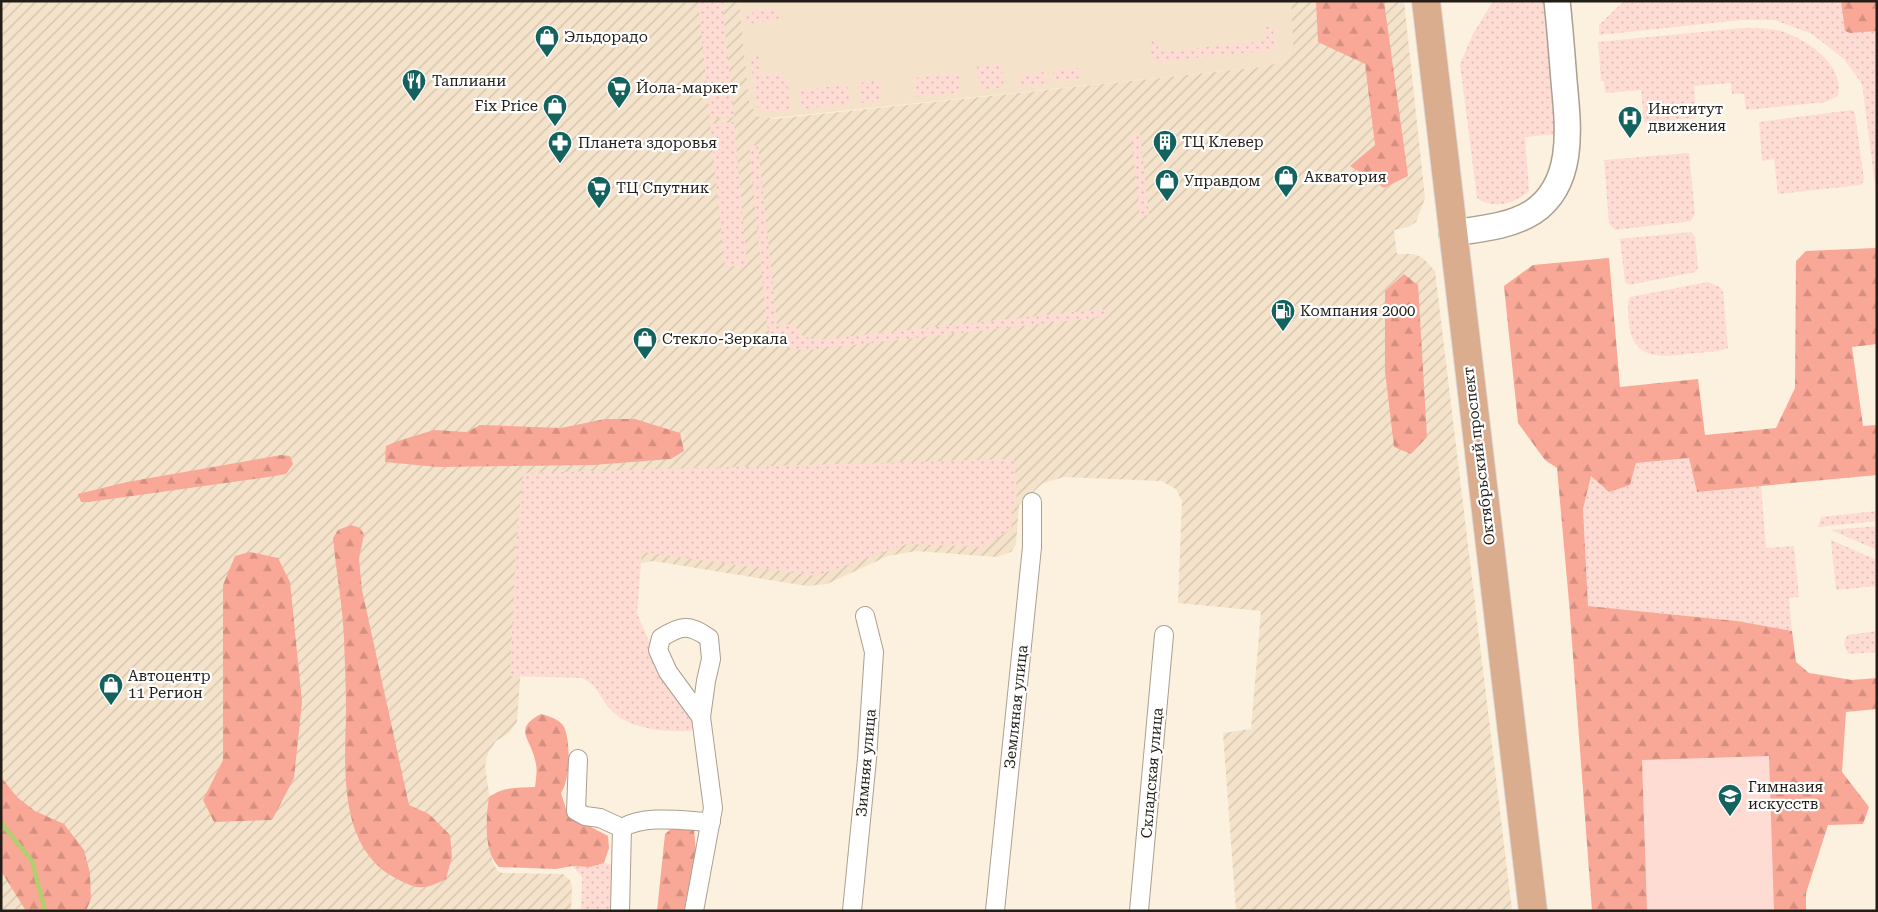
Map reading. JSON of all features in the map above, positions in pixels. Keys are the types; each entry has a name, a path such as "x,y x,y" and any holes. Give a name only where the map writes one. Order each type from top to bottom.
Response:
{"main road":[{"name":"Октябрьский проспект","path":"1426,1 1533,911"}],"street":[{"path":"1452,233 1515,221 1534,211 1551,194 1561,176 1567,154 1568,130 1557,1"},
{"name":"Земляная улица","path":"995,911 1032,547 1032,502"},
{"name":"Зимняя улица","path":"852,911 867,759 874,652 865,616"},
{"path":"694,911 713,808 701,717 711,659 709,638 695,628 683,627 673,630 661,638 658,650 668,672 701,717"},
{"name":"Складская улица","path":"1139,911 1164,635"},
{"path":"578,759 576,811 585,816 600,818 622,828"},
{"path":"622,828 629,824 643,821 711,822"},
{"path":"620,911 622,828"}],"shaded area":[{"path":"1,1 739,1 749,101 757,116 774,119 1262,67 1279,63 1289,55 1293,46 1291,1 1404,1 1425,198 1416,222 1408,227 1394,230 1397,254 1414,254 1423,258 1435,271 1512,911 1236,911 1223,733 1251,729 1261,611 1178,603 1182,501 1176,489 1161,481 1064,477 1043,483 1019,505 1016,544 1011,552 997,557 916,551 888,556 827,584 807,586 653,561 622,567 521,666 517,722 509,733 496,741 488,753 485,766 492,814 492,861 497,870 502,873 563,874 570,880 572,887 571,911 1,911"},
{"path":"698,1 722,1 734,117 710,119"},
{"path":"739,1 1291,1 1294,36 1293,46 1289,55 1279,63 1262,67 763,119 752,111 749,101"},
{"path":"1493,1 1544,1 1559,131 1555,134 1525,137 1529,191 1523,196 1504,204 1490,204 1477,198 1460,64 1473,34"},
{"path":"1624,1 1877,1 1877,199 1862,84 1844,59 1812,34 1775,20 1741,20 1599,35 1599,25"},
{"path":"777,8 779,20 746,24 747,16 757,10"},
{"path":"1265,26 1273,29 1275,47 1272,50 1156,62 1151,54 1153,38 1156,38 1159,52 1267,41"},
{"path":"1743,28 1781,31 1802,40 1812,47 1830,64 1836,74 1839,85 1838,96 1826,102 1746,110 1744,94 1732,94 1731,83 1694,86 1696,118 1644,122 1641,90 1605,93 1604,81 1601,81 1598,42"},
{"path":"759,56 761,75 785,73 792,110 768,112 758,108 750,57"},
{"path":"1001,63 1004,87 980,90 977,66"},
{"path":"1079,68 1080,78 1054,82 1053,71"},
{"path":"1045,72 1047,83 1020,86 1019,75"},
{"path":"959,73 961,92 917,97 915,78"},
{"path":"880,80 882,101 860,103 858,83"},
{"path":"847,85 850,104 802,109 800,90"},
{"path":"1852,110 1855,114 1864,180 1861,185 1778,194 1774,159 1762,161 1759,122"},
{"path":"734,122 747,265 725,267 710,124"},
{"path":"1140,134 1149,215 1140,216 1131,135"},
{"path":"758,145 777,325 793,324 803,336 816,340 1102,309 1110,315 809,350 783,346 770,333 767,326 749,146"},
{"path":"1689,153 1695,214 1691,221 1615,230 1609,224 1604,160"},
{"path":"1691,232 1695,237 1698,268 1695,272 1629,285 1625,282 1620,239"},
{"path":"1708,282 1720,287 1723,292 1728,348 1713,352 1664,356 1645,352 1637,346 1632,337 1629,324 1628,307 1630,297"},
{"path":"1689,458 1697,492 1761,486 1766,548 1794,546 1799,597 1789,598 1792,631 1737,621 1588,606 1583,509 1591,476 1630,485 1636,463"},
{"path":"1014,459 1017,493 1011,529 984,547 907,544 816,576 642,552 637,613 653,651 696,725 691,731 659,730 627,721 610,709 595,688 582,678 510,676 516,547 523,473"},
{"path":"1877,511 1877,521 1818,527 1821,517"},
{"path":"1877,526 1877,550 1831,530"},
{"path":"1831,540 1877,560 1877,586 1836,590"},
{"path":"1877,631 1877,652 1849,654 1844,644 1848,635"},
{"path":"1769,756 1774,911 1647,911 1642,760"},
{"path":"604,863 616,865 615,911 581,911 582,877 572,866 590,867"}],"green space":[{"path":"1316,1 1384,1 1408,176 1384,188 1350,166 1375,145 1365,64 1318,42"},
{"path":"1841,1 1877,1 1877,31 1850,33 1845,31"},
{"path":"1875,248 1877,251 1877,344 1852,347 1863,426 1877,425 1877,475 1697,492 1689,458 1636,463 1630,485 1609,492 1591,476 1583,509 1588,606 1737,621 1792,631 1796,662 1809,673 1852,680 1877,678 1877,709 1846,712 1842,772 1869,807 1863,824 1828,825 1806,893 1806,911 1592,911 1557,468 1545,460 1518,423 1504,286 1533,265 1609,258 1620,387 1698,379 1705,435 1776,428 1795,388 1796,261 1806,251"},
{"path":"1404,274 1418,285 1427,437 1411,454 1394,447 1385,371 1385,291"},
{"path":"605,419 635,419 680,433 684,451 671,459 593,465 438,467 385,462 386,446 434,430 467,432 480,425 561,428"},
{"path":"281,455 290,456 293,464 286,474 89,502 81,502 78,494 127,482"},
{"path":"351,525 360,528 364,534 359,559 362,590 409,805 429,814 450,835 452,857 446,879 426,887 416,887 404,883 378,865 364,848 354,827 349,805 345,757 346,703 343,627 333,538 338,530"},
{"path":"250,552 278,558 290,582 302,702 294,778 272,820 214,822 203,800 223,760 223,585 235,556"},
{"path":"541,714 557,720 564,727 568,742 569,761 566,780 561,793 568,815 608,836 609,848 604,863 590,867 572,866 556,869 499,867 490,852 487,834 489,797 506,789 535,787 536,763 525,730 532,719"},
{"path":"1,777 17,797 35,811 64,824 84,850 90,873 91,899 86,911 26,911 1,871"},
{"path":"682,827 694,830 696,852 684,911 657,911 665,834 671,829"}],"waterway":[{"path":"1,823 32,861 45,911"}],"place":[{"name":"Эльдорадо","path":"547,58"},
{"name":"Таплиани","path":"414,102"},
{"name":"Йола-маркет","path":"619,109"},
{"name":"Fix Price","path":"555,127"},
{"name":"Институт движения","path":"1630,139"},
{"name":"ТЦ Клевер","path":"1165,163"},
{"name":"Планета здоровья","path":"560,164"},
{"name":"Акватория","path":"1286,198"},
{"name":"Управдом","path":"1167,202"},
{"name":"ТЦ Спутник","path":"599,209"},
{"name":"Компания 2000","path":"1283,332"},
{"name":"Стекло-Зеркала","path":"645,360"},
{"name":"Автоцентр 11 Регион","path":"111,706"},
{"name":"Гимназия искусств","path":"1730,817"}]}
